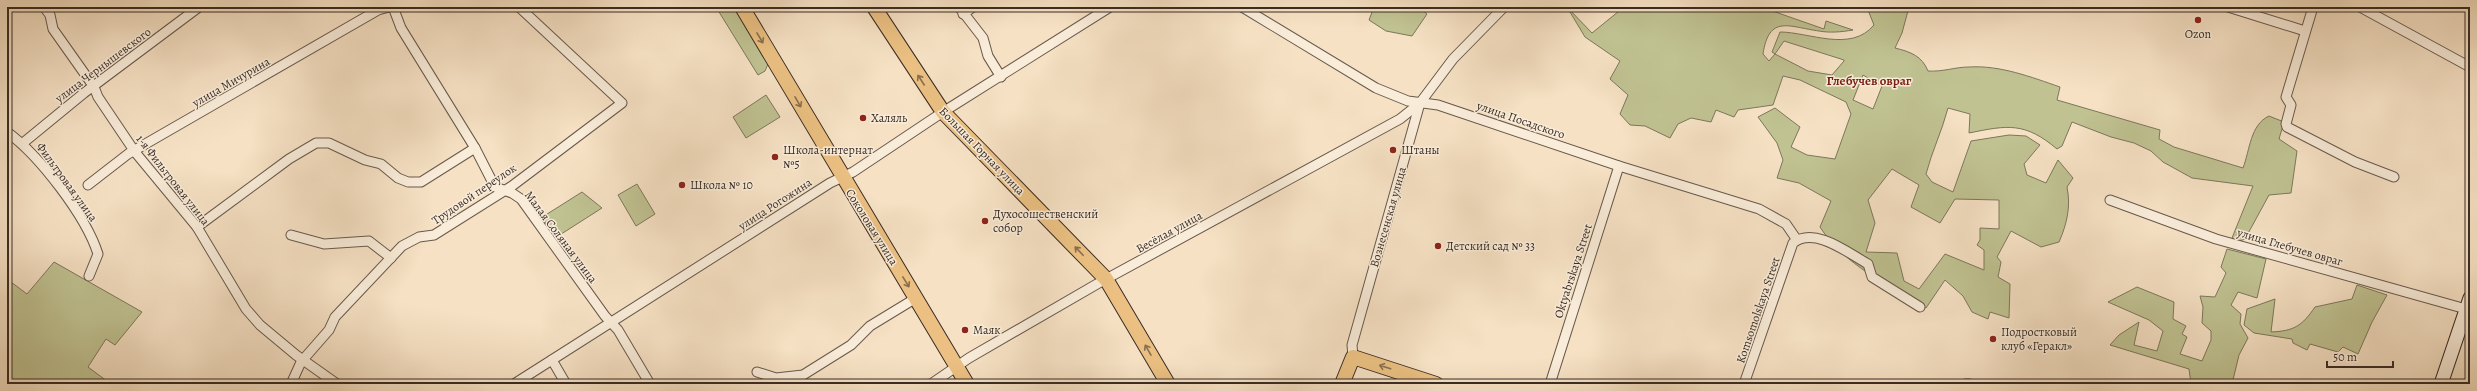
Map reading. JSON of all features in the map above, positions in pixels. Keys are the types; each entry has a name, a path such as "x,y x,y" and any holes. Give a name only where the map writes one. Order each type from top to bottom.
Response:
{"main road":[{"name":"Соколовая улица","path":"742,7 842,178 967,384"},
{"name":"Большая Горная улица","path":"874,7 943,112 1106,279 1168,384"},
{"name":"Вознесенская улица","path":"1342,384 1353,357"},
{"path":"1353,357 1436,384"}],"street":[{"name":"улица Чернышевского","path":"23,143 30,135 199,7"},
{"name":"улица Мичурина","path":"88,185 128,154 135,152 378,10 389,7"},
{"name":"Малая Соляная улица","path":"393,7 401,28 475,148 495,187 502,191 512,193 521,199 611,323 618,330 650,384"},
{"name":"Трудовой переулок","path":"291,384 302,360 329,330 335,316 410,240 419,236 434,235 554,156 622,103 519,7"},
{"path":"973,7 961,10 972,22 983,38 988,56 1001,77"},
{"name":"улица Посадского","path":"1242,7 1376,88 1420,103 1438,105 1619,166 1758,209 1786,224 1795,242"},
{"name":"Вознесенская улица","path":"1353,357 1352,345 1420,103 1453,59 1504,7"},
{"path":"2228,7 2305,31"},
{"path":"2313,7 2286,96 2292,105 2286,124 2287,127 2355,162 2394,177"},
{"path":"2360,7 2470,67"},
{"name":"1-я Фильтровая улица","path":"46,8 53,29 94,87 98,97 135,152 197,228 246,309 260,325 302,360 337,384"},
{"name":"улица Рогожина","path":"514,384 842,178 1106,8"},
{"name":"Весёлая улица","path":"931,384 957,367 1106,279 1400,119 1420,103"},
{"name":"Фильтровая улица","path":"7,132 23,143 70,202 95,245 97,260 89,276"},
{"path":"197,228 290,159 316,143 329,143 345,149 365,160 381,164 398,178 414,184 421,182 475,148"},
{"name":"Oktyabrskaya Street","path":"1550,384 1619,166"},
{"name":"улица Глебучев овраг","path":"2110,200 2216,239 2468,305"},
{"path":"291,235 324,244 369,241 391,258"},
{"path":"1795,242 1804,237 1816,237 1863,261 1868,264 1872,277 1920,307"},
{"name":"Komsomolskaya Street","path":"1744,384 1795,242"},
{"path":"757,372 776,378 803,375 851,345 870,326 916,298"},
{"path":"2441,384 2468,305"},
{"path":"552,360 566,384"}],"green space":[{"path":"716,7 735,7 768,64 765,71 758,75"},
{"path":"1374,7 1419,7 1427,14 1412,36 1386,31 1369,20"},
{"path":"1567,7 1592,33 1624,7 1761,7 1824,29 1826,21 1853,30 1823,32 1790,26 1775,28 1770,33 1766,41 1763,54 1769,61 1775,54 1772,52 1780,32 1829,39 1842,40 1854,38 1865,33 1874,25 1868,7 1909,7 1902,33 1895,48 1915,55 1923,62 1928,71 1939,71 1964,67 1981,67 2004,70 2027,76 2060,87 2057,100 2160,130 2159,139 2174,147 2243,168 2254,132 2258,125 2269,116 2284,122 2279,139 2297,151 2291,193 2269,195 2245,239 2240,241 2232,238 2253,186 2192,178 2163,162 2151,151 2134,143 2111,137 2072,122 2062,146 2057,149 2046,140 2035,134 2016,128 1995,128 1969,133 1970,114 1948,108 1926,174 1932,182 1953,192 1971,141 2009,135 2026,136 2040,145 2024,164 2027,175 2046,183 2058,160 2073,178 2067,187 2069,201 2068,215 2059,242 2041,247 2011,231 1997,257 2001,262 1998,277 2010,284 2009,318 1990,312 1988,319 1972,312 1963,296 1945,280 1926,308 1868,273 1841,252 1830,240 1820,227 1831,201 1799,183 1777,178 1783,160 1777,143 1758,117 1775,108 1800,127 1791,147 1807,155 1835,159 1851,114 1846,102 1800,80 1783,76 1773,105 1738,110 1734,117 1716,110 1711,122 1691,118 1678,124 1670,138 1645,126 1630,125 1620,114 1628,95 1610,79 1620,61 1585,37","holes":["1784,41 1844,60 1844,61 1832,75 1808,71 1775,54","1863,75 1882,86 1873,109 1853,100","1892,169 1919,185 1911,207 1940,223 1955,199 1999,200 1999,229 1980,228 1980,240 1977,245 1984,250 1984,270 1945,254 1919,289 1904,281 1897,253 1866,252 1875,223 1868,200"]},
{"path":"766,95 780,117 746,138 733,117"},
{"path":"637,184 655,214 636,226 618,195"},
{"path":"582,192 602,208 555,238 546,226 544,216"},
{"path":"2227,249 2266,259 2257,298 2238,292 2231,305 2241,314 2240,324 2248,338 2239,355 2232,384 2191,384 2189,369 2110,345 2119,335 2139,322 2134,345 2157,351 2163,331 2149,320 2108,302 2137,287 2174,302 2173,319 2186,326 2182,334 2187,337 2180,354 2202,361 2211,340 2211,331 2202,323 2203,307 2200,296 2215,297 2226,273 2221,267"},
{"path":"54,262 142,312 115,345 106,339 88,367 111,384 7,384 7,279 27,294"},
{"path":"2357,285 2387,295 2372,322 2358,354 2343,347 2338,352 2310,344 2307,350 2293,343 2292,339 2254,333 2244,325 2247,309 2275,299 2271,332 2292,329 2306,319 2315,307 2352,299"}],"place":[{"name":"Ozon","path":"2198,20"},
{"name":"Халяль","path":"863,118"},
{"name":"Штаны","path":"1393,150"},
{"name":"Школа-интернат №5","path":"775,157"},
{"name":"Школа № 10","path":"682,185"},
{"name":"Духосошественский собор","path":"985,221"},
{"name":"Детский сад № 33","path":"1438,246"},
{"name":"Маяк","path":"965,330"},
{"name":"Подростковый клуб «Геракл»","path":"1993,339"}],"district":[{"name":"Глебучев овраг","path":"1869,80"}]}
